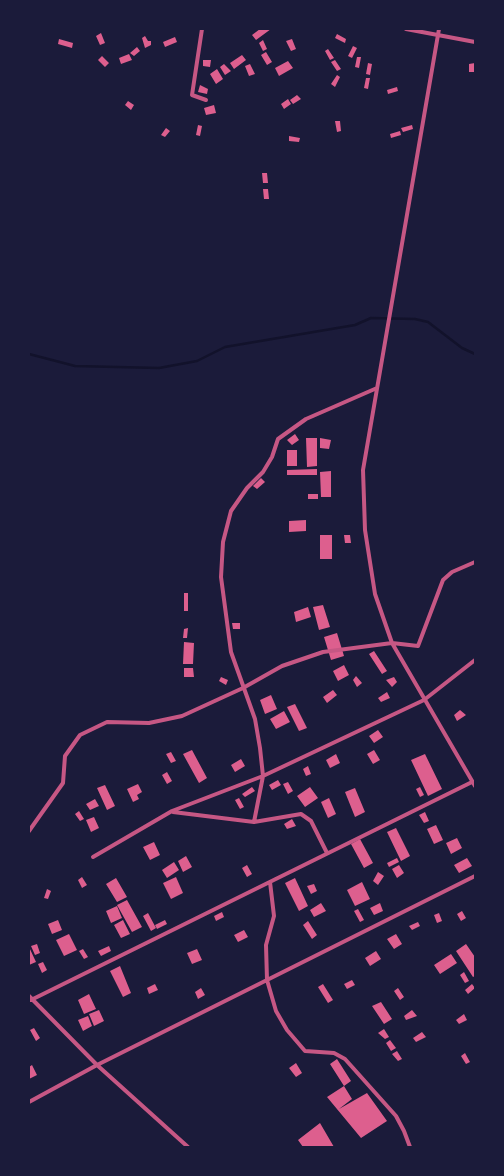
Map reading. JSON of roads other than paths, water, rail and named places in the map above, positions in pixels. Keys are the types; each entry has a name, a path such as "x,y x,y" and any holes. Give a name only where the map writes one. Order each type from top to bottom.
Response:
{"street":[{"path":"202,29 192,95 206,100"},
{"path":"406,29 475,42"},
{"path":"188,1147 97,1065 30,998 328,853 474,784 392,644 375,594 365,530 363,470 440,29"},
{"path":"254,822 263,776 255,720 231,652 221,577 223,542 231,511 247,488 263,472 272,457 278,439 306,419 377,388"},
{"path":"29,831 63,783 65,756 80,735 107,722 149,723 182,716 243,688 282,666 323,652 392,644 418,646 443,580 452,572 475,562"},
{"path":"93,858 172,811 263,776 424,700 475,660"},
{"path":"172,811 254,822 302,814 311,820 328,853"},
{"path":"29,1102 97,1065 475,876"},
{"path":"270,882 274,916 266,945 267,980 276,1011 287,1030 305,1051 334,1053 345,1059 396,1116 410,1147"}],"waterway":[{"path":"29,354 75,366 159,368 197,361 225,347 355,325 371,318 415,319 428,322 462,348 475,354"}]}
